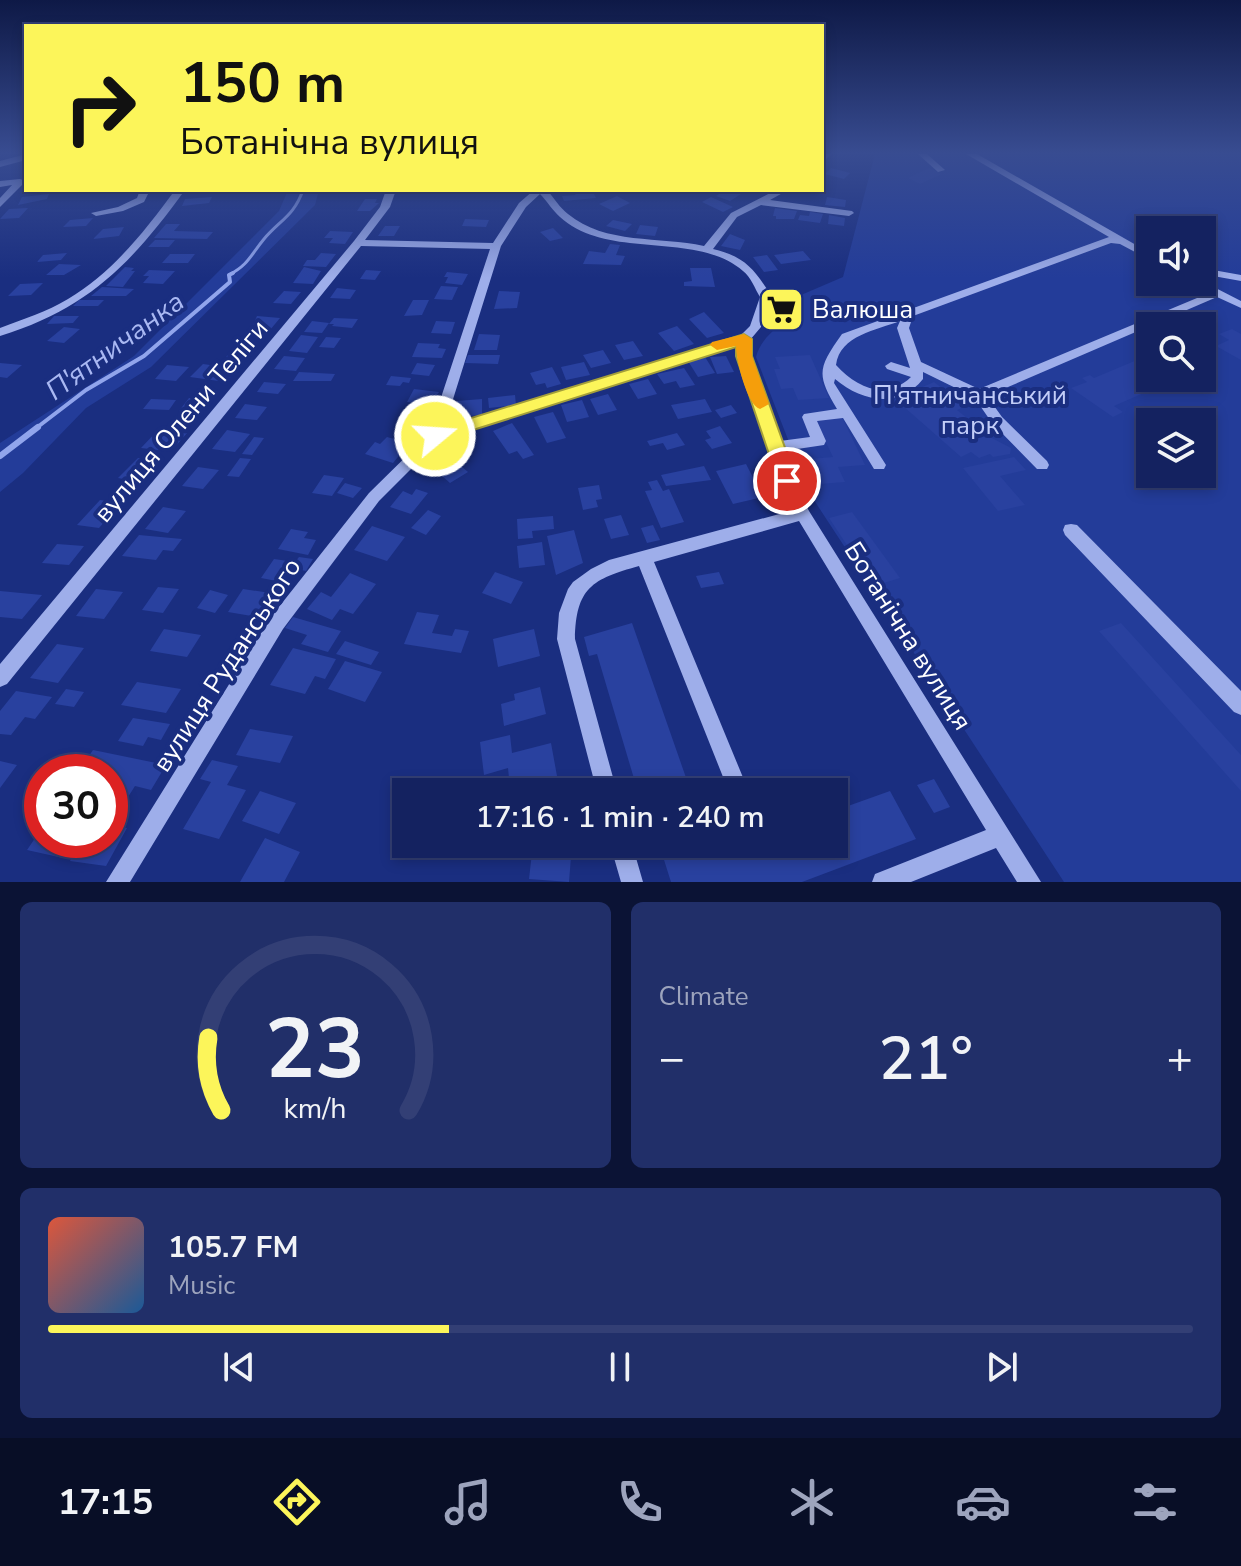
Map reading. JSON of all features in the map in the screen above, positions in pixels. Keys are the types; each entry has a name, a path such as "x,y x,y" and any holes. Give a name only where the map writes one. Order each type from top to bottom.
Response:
{"street":[{"path":"96,213 134,203 143,195"},
{"path":"0,332 52,312 97,284 129,255 176,195"},
{"name":"вулиця Олени Теліги","path":"0,678 358,243 385,207 389,195"},
{"name":"вулиця Руданського","path":"117,882 277,623 374,497 435,436 496,246 522,205 534,195"},
{"path":"435,436 744,339 763,310 766,297 762,285 744,264 707,249 623,240 587,231 555,211 544,195"},
{"path":"707,249 726,222 774,195"},
{"path":"1042,195 1136,249"},
{"path":"762,202 849,213"},
{"path":"879,465 828,383 831,358 846,337 908,317 1110,240 1122,241"},
{"path":"358,243 496,246"},
{"path":"1216,274 1241,278"},
{"path":"979,394 1218,293 1241,305"},
{"path":"830,366 852,389 877,396 911,386 916,370 903,328 908,317"},
{"name":"Ботанічна вулиця","path":"744,339 744,356 775,447 803,514 1030,882"},
{"path":"891,366 916,370 979,394 997,420 1042,465"},
{"path":"775,447 819,441 809,417 844,413"},
{"path":"603,778 566,639 566,613 572,595 585,579 609,567 803,514"},
{"path":"1071,530 1241,705"},
{"path":"644,558 733,778"},
{"path":"883,882 1001,835"},
{"path":"625,858 632,882"}],"green space":[{"path":"286,195 318,195 315,205 151,367 86,408 23,473 0,492 0,443 134,356 279,211"},
{"name":"П'ятничанський парк","path":"864,195 1241,195 1241,882 1064,882 808,491 756,357 764,340 792,307 794,298 843,277"}],"building":[{"path":"49,195 47,199 18,205 22,197"},
{"path":"595,195 596,198 564,201 562,196"},
{"path":"717,195 739,195 730,201"},
{"path":"617,196 630,203 613,211 599,204"},
{"path":"212,197 209,203 182,206 185,199"},
{"path":"711,197 733,207 723,212 702,202"},
{"path":"827,197 846,200 845,207 825,205"},
{"path":"365,199 377,199 375,203 379,203 370,211 357,211"},
{"path":"28,208 19,218 0,219 9,209"},
{"path":"775,208 797,211 794,219 776,219 773,216"},
{"path":"810,212 823,214 820,223 798,220 800,215 809,216"},
{"path":"829,215 845,218 844,226 828,224"},
{"path":"93,218 86,226 63,227 70,220"},
{"path":"465,219 489,220 486,227 462,226"},
{"path":"613,220 632,224 625,231 606,226"},
{"path":"166,224 180,224 174,231 213,232 207,239 154,238"},
{"path":"640,225 658,227 655,236 636,234"},
{"path":"385,226 400,226 394,236 378,236"},
{"path":"124,227 119,236 93,239 103,229"},
{"path":"553,228 563,238 550,241 540,232"},
{"path":"330,231 353,232 345,244 329,243 333,238 324,238"},
{"path":"730,234 745,240 740,250 721,246"},
{"path":"155,240 175,240 169,247 148,247"},
{"path":"610,244 620,245 616,255 625,256 621,265 583,264 589,251 605,253"},
{"path":"803,251 811,260 781,264 774,255"},
{"path":"67,253 61,260 37,262 43,255"},
{"path":"321,253 336,254 326,267 303,266 307,260 315,260"},
{"path":"170,254 195,254 188,263 162,263"},
{"path":"767,255 778,270 764,272 753,257"},
{"path":"59,264 81,265 64,275 46,275"},
{"path":"125,267 134,268 131,271 135,271 123,287 106,286"},
{"path":"304,267 321,271 313,284 293,283"},
{"path":"690,268 711,268 715,287 684,286 684,282 692,281"},
{"path":"149,270 175,271 163,284 143,283 149,276 143,276"},
{"path":"366,270 381,271 375,280 360,279"},
{"path":"447,272 468,274 462,285 445,283"},
{"path":"43,283 31,295 8,296 20,284"},
{"path":"441,286 458,287 452,300 434,299"},
{"path":"102,287 134,289 126,296 91,296"},
{"path":"337,288 356,290 350,299 330,298"},
{"path":"284,291 301,292 291,304 273,303"},
{"path":"499,291 520,292 517,308 494,309"},
{"path":"79,300 104,300 98,306 73,306"},
{"path":"413,300 429,300 422,315 404,316"},
{"path":"784,304 790,311 780,321 771,317 779,309 776,305"},
{"path":"704,312 724,333 707,338 689,319"},
{"path":"54,316 79,316 73,323 47,324"},
{"path":"257,316 280,318 270,330 251,329"},
{"path":"334,318 358,319 352,328 332,326 334,324 329,324"},
{"path":"312,321 329,323 322,333 304,332"},
{"path":"436,321 455,322 451,334 431,333"},
{"path":"677,326 694,344 674,351 658,333"},
{"path":"64,327 80,329 64,343 47,341"},
{"path":"1232,329 1241,334 1241,360 1216,346 1229,340 1219,334"},
{"path":"479,334 500,335 497,350 474,350"},
{"path":"301,335 318,337 307,353 289,351"},
{"path":"326,337 341,338 334,348 319,347"},
{"path":"633,341 643,356 624,360 615,345"},
{"path":"418,343 440,344 438,348 446,349 442,358 412,357"},
{"path":"237,345 257,347 247,359 226,357"},
{"path":"603,350 611,363 591,368 583,355"},
{"path":"468,355 500,355 498,364 465,363"},
{"path":"810,355 829,398 798,400 793,388 781,389 774,369 780,369 775,357"},
{"path":"284,356 305,358 296,371 274,369"},
{"path":"726,356 734,372 717,374 710,357"},
{"path":"705,357 715,373 698,377 688,361"},
{"path":"1136,360 1136,392 1146,392 1114,406 1123,412 1113,417 1071,388 1087,382 1082,378 1090,375 1094,378"},
{"path":"584,362 590,375 566,380 561,367"},
{"path":"0,363 22,365 7,378 0,377"},
{"path":"417,363 435,365 429,376 411,374"},
{"path":"203,364 238,369 226,382 190,377"},
{"path":"167,365 189,367 176,381 155,379"},
{"path":"552,367 561,384 547,388 545,383 536,385 530,373"},
{"path":"684,368 695,385 680,388 676,381 664,384 657,374"},
{"path":"299,372 335,374 331,381 293,381"},
{"path":"391,376 411,378 409,383 403,382 400,386 386,385"},
{"path":"648,379 657,394 638,399 629,384"},
{"path":"264,382 286,384 278,394 257,392"},
{"path":"934,382 966,406 957,410 992,438 1011,448 1010,454 993,457 990,454 979,458 971,452 961,457 895,399"},
{"path":"414,389 439,392 434,401 426,400 424,404 407,402"},
{"path":"198,393 216,394 202,413 179,411 189,398 194,398"},
{"path":"608,394 617,410 598,415 590,399"},
{"path":"515,395 516,405 489,408 488,398"},
{"path":"151,399 176,400 169,410 143,409"},
{"path":"482,399 482,415 456,417 457,401"},
{"path":"705,399 712,412 678,419 671,405"},
{"path":"582,400 589,417 567,422 561,405"},
{"path":"245,404 267,407 257,420 235,418"},
{"path":"731,405 737,413 721,418 715,410"},
{"path":"553,412 566,438 547,443 534,417"},
{"path":"842,417 865,465 838,467 845,482 808,485 798,460 833,457 815,420"},
{"path":"512,423 534,455 523,459 517,451 509,454 493,431"},
{"path":"720,426 732,443 712,449 705,440 711,438 706,431"},
{"path":"158,430 187,433 175,447 162,445 158,450 141,448"},
{"path":"227,430 250,434 235,452 212,449"},
{"path":"677,433 685,445 667,450 663,443 650,446 647,441"},
{"path":"254,437 264,438 252,455 242,454"},
{"path":"387,437 398,440 395,443 401,445 397,450 402,452 393,463 365,454 375,442 380,444"},
{"path":"449,456 468,472 450,483 432,467"},
{"path":"1014,457 1026,470 1000,476 1025,505 998,511 963,468"},
{"path":"138,458 153,460 148,466 153,468 139,482 118,478"},
{"path":"240,458 251,459 239,477 227,476"},
{"path":"746,464 763,497 733,504 716,471"},
{"path":"704,466 711,480 666,486 661,475"},
{"path":"198,467 219,470 203,489 182,486"},
{"path":"324,475 344,478 332,496 312,493"},
{"path":"657,480 663,491 669,489 684,522 661,528 645,491 652,490 648,482"},
{"path":"345,483 362,488 353,498 337,493"},
{"path":"599,485 602,499 596,500 598,507 583,510 578,488"},
{"path":"416,489 428,493 411,514 390,507 403,491 412,495"},
{"path":"100,500 121,503 99,528 77,525"},
{"path":"163,507 186,511 168,533 145,529"},
{"path":"428,510 441,516 426,535 411,528"},
{"path":"852,512 900,578 874,586 829,518"},
{"path":"621,515 629,535 611,539 604,519"},
{"path":"553,516 554,529 532,531 533,538 518,539 517,519"},
{"path":"653,525 660,540 647,543 641,528"},
{"path":"372,526 405,537 387,561 354,550"},
{"path":"291,529 308,532 304,538 316,540 308,555 278,549"},
{"path":"574,530 583,563 556,575 547,536"},
{"path":"139,535 182,539 173,551 163,550 156,560 122,556"},
{"path":"542,542 545,565 519,568 517,546"},
{"path":"57,544 84,546 69,565 42,563"},
{"path":"299,557 313,559 306,571 291,568 282,582 261,578 274,559 295,562"},
{"path":"495,572 523,582 511,604 482,593"},
{"path":"719,572 724,584 701,588 696,576"},
{"path":"350,573 376,584 353,614 340,609 332,620 307,609 321,592 331,597"},
{"path":"158,587 179,589 163,613 142,610"},
{"path":"96,589 123,592 104,619 76,616"},
{"path":"243,589 277,594 264,618 228,612"},
{"path":"210,590 228,595 215,613 197,608"},
{"path":"0,591 42,595 22,619 0,617"},
{"path":"417,612 439,615 432,633 452,636 455,629 469,631 461,653 404,644"},
{"path":"293,617 341,631 328,652 301,644 307,635 285,628"},
{"path":"632,623 686,778 634,778 597,654 589,656 584,637"},
{"path":"1121,623 1241,755 1241,791 1099,631"},
{"path":"164,629 201,635 187,657 150,651"},
{"path":"534,629 540,656 498,667 493,639"},
{"path":"345,641 379,652 371,665 336,654"},
{"path":"57,644 84,648 58,683 30,678"},
{"path":"293,648 336,659 325,679 315,676 305,694 270,685"},
{"path":"345,661 382,672 365,702 328,689"},
{"path":"137,682 181,689 166,713 121,705"},
{"path":"540,687 546,714 504,726 501,704 515,700 514,694"},
{"path":"66,689 84,692 74,707 55,704"},
{"path":"16,691 52,697 35,719 25,717 11,735 0,734 0,711"},
{"path":"133,718 170,724 161,740 148,737 143,746 118,741"},
{"path":"250,729 293,736 280,763 236,755"},
{"path":"510,735 512,753 551,743 557,776 509,778 508,768 484,775 480,742"},
{"path":"93,750 112,754 90,754"},
{"path":"128,757 166,765 151,790 135,786 128,797"},
{"path":"212,760 238,766 227,785 246,790 219,839 183,829 211,782 200,779"},
{"path":"0,761 17,765 0,788"},
{"path":"934,779 950,807 934,813 917,785"},
{"path":"260,791 296,803 279,834 242,821"},
{"path":"890,791 916,839 802,882 671,882 663,858 848,858 848,806"},
{"path":"265,838 300,852 284,882 240,882"},
{"path":"72,858 110,858 106,866 70,861"},
{"path":"531,858 571,858 569,882 529,879"}],"waterway":[{"name":"П'ятничанка","path":"229,275 245,263 291,212 301,195"},
{"name":"П'ятничанка","path":"229,275 233,273"},
{"name":"П'ятничанка","path":"35,429 86,390 144,356 230,282 229,275"},
{"name":"П'ятничанка","path":"0,456 38,427"}],"slow traffic":[{"path":"717,345 744,339 744,356 760,404"}],"place":[{"name":"Валюша","path":"781,309"}],"route":[{"path":"435,436 744,339 744,356 787,481"}]}
